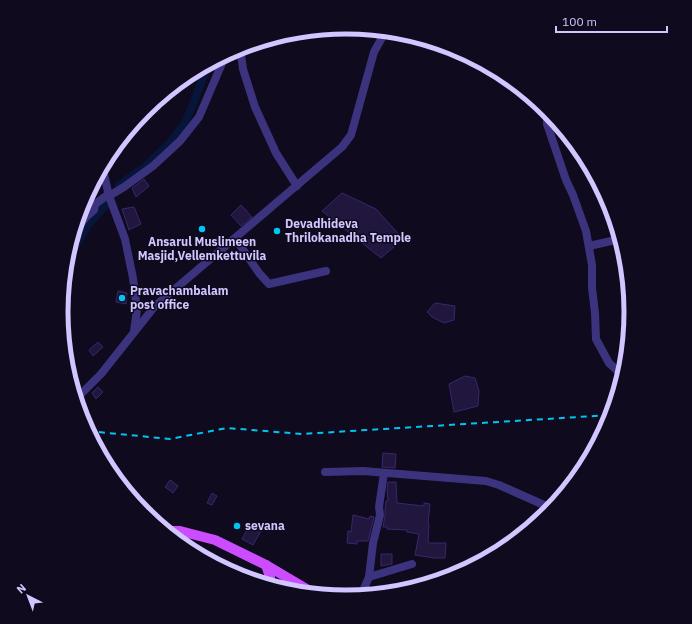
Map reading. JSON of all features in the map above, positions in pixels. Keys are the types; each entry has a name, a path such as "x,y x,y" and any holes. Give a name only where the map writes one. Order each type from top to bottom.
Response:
{"main road":[{"path":"175,531 216,540 243,550 303,587"},
{"path":"266,565 270,579"}],"street":[{"path":"81,394 101,374 155,306 342,147 351,135 374,52 383,36"},
{"path":"241,55 255,107 276,153 297,186"},
{"path":"84,219 94,210 95,205 106,196 110,196 153,166 180,141 198,117 222,64"},
{"path":"546,119 546,124 566,180 581,214 586,231 592,265 592,288 596,340 609,363 618,371"},
{"path":"104,175 124,239 133,278 137,310 134,332"},
{"path":"234,238 259,274 269,284 326,271"},
{"path":"588,246 615,240"},
{"path":"326,472 363,471 486,481 546,505"},
{"path":"364,589 369,577 373,543 380,515 379,508 384,473"},
{"path":"369,577 412,564"}],"building":[{"path":"144,179 149,186 136,197 132,188"},
{"path":"342,193 376,209 403,239 381,258 322,211"},
{"path":"241,205 252,217 241,226 231,215"},
{"path":"134,207 141,224 129,230 122,209"},
{"name":"Pravachambalam post office","path":"118,291 127,293 126,304 116,302"},
{"path":"435,303 455,306 454,320 444,323 432,317 427,312"},
{"path":"98,342 103,347 93,356 89,350"},
{"path":"465,376 475,378 479,391 478,406 454,412 449,384"},
{"path":"98,387 103,392 96,399 92,393"},
{"path":"383,453 396,454 395,468 382,467"},
{"path":"170,480 178,486 173,493 165,487"},
{"path":"388,482 396,482 397,503 424,506 424,503 430,504 428,543 446,543 445,558 415,555 419,534 407,532 407,530 387,529 387,527 383,527 386,501 388,501"},
{"path":"212,493 217,496 212,505 207,503"},
{"path":"353,515 369,519 370,516 374,517 368,541 357,541 357,544 347,543 348,531 351,532"},
{"path":"250,525 261,531 253,545 242,539"},
{"path":"381,554 392,554 392,564 381,566"}],"waterway":[{"path":"119,185 146,166 170,143 185,123 203,77 207,71"},
{"path":"76,246 88,225 107,204"}],"railway":[{"path":"95,432 170,439 227,428 302,434 604,415"}],"place":[{"name":"Ansarul Muslimeen Masjid,Vellemkettuvila","path":"202,229"},
{"name":"Devadhideva Thrilokanadha Temple","path":"277,231"},
{"name":"Pravachambalam post office","path":"122,298"},
{"name":"sevana","path":"237,526"}]}
